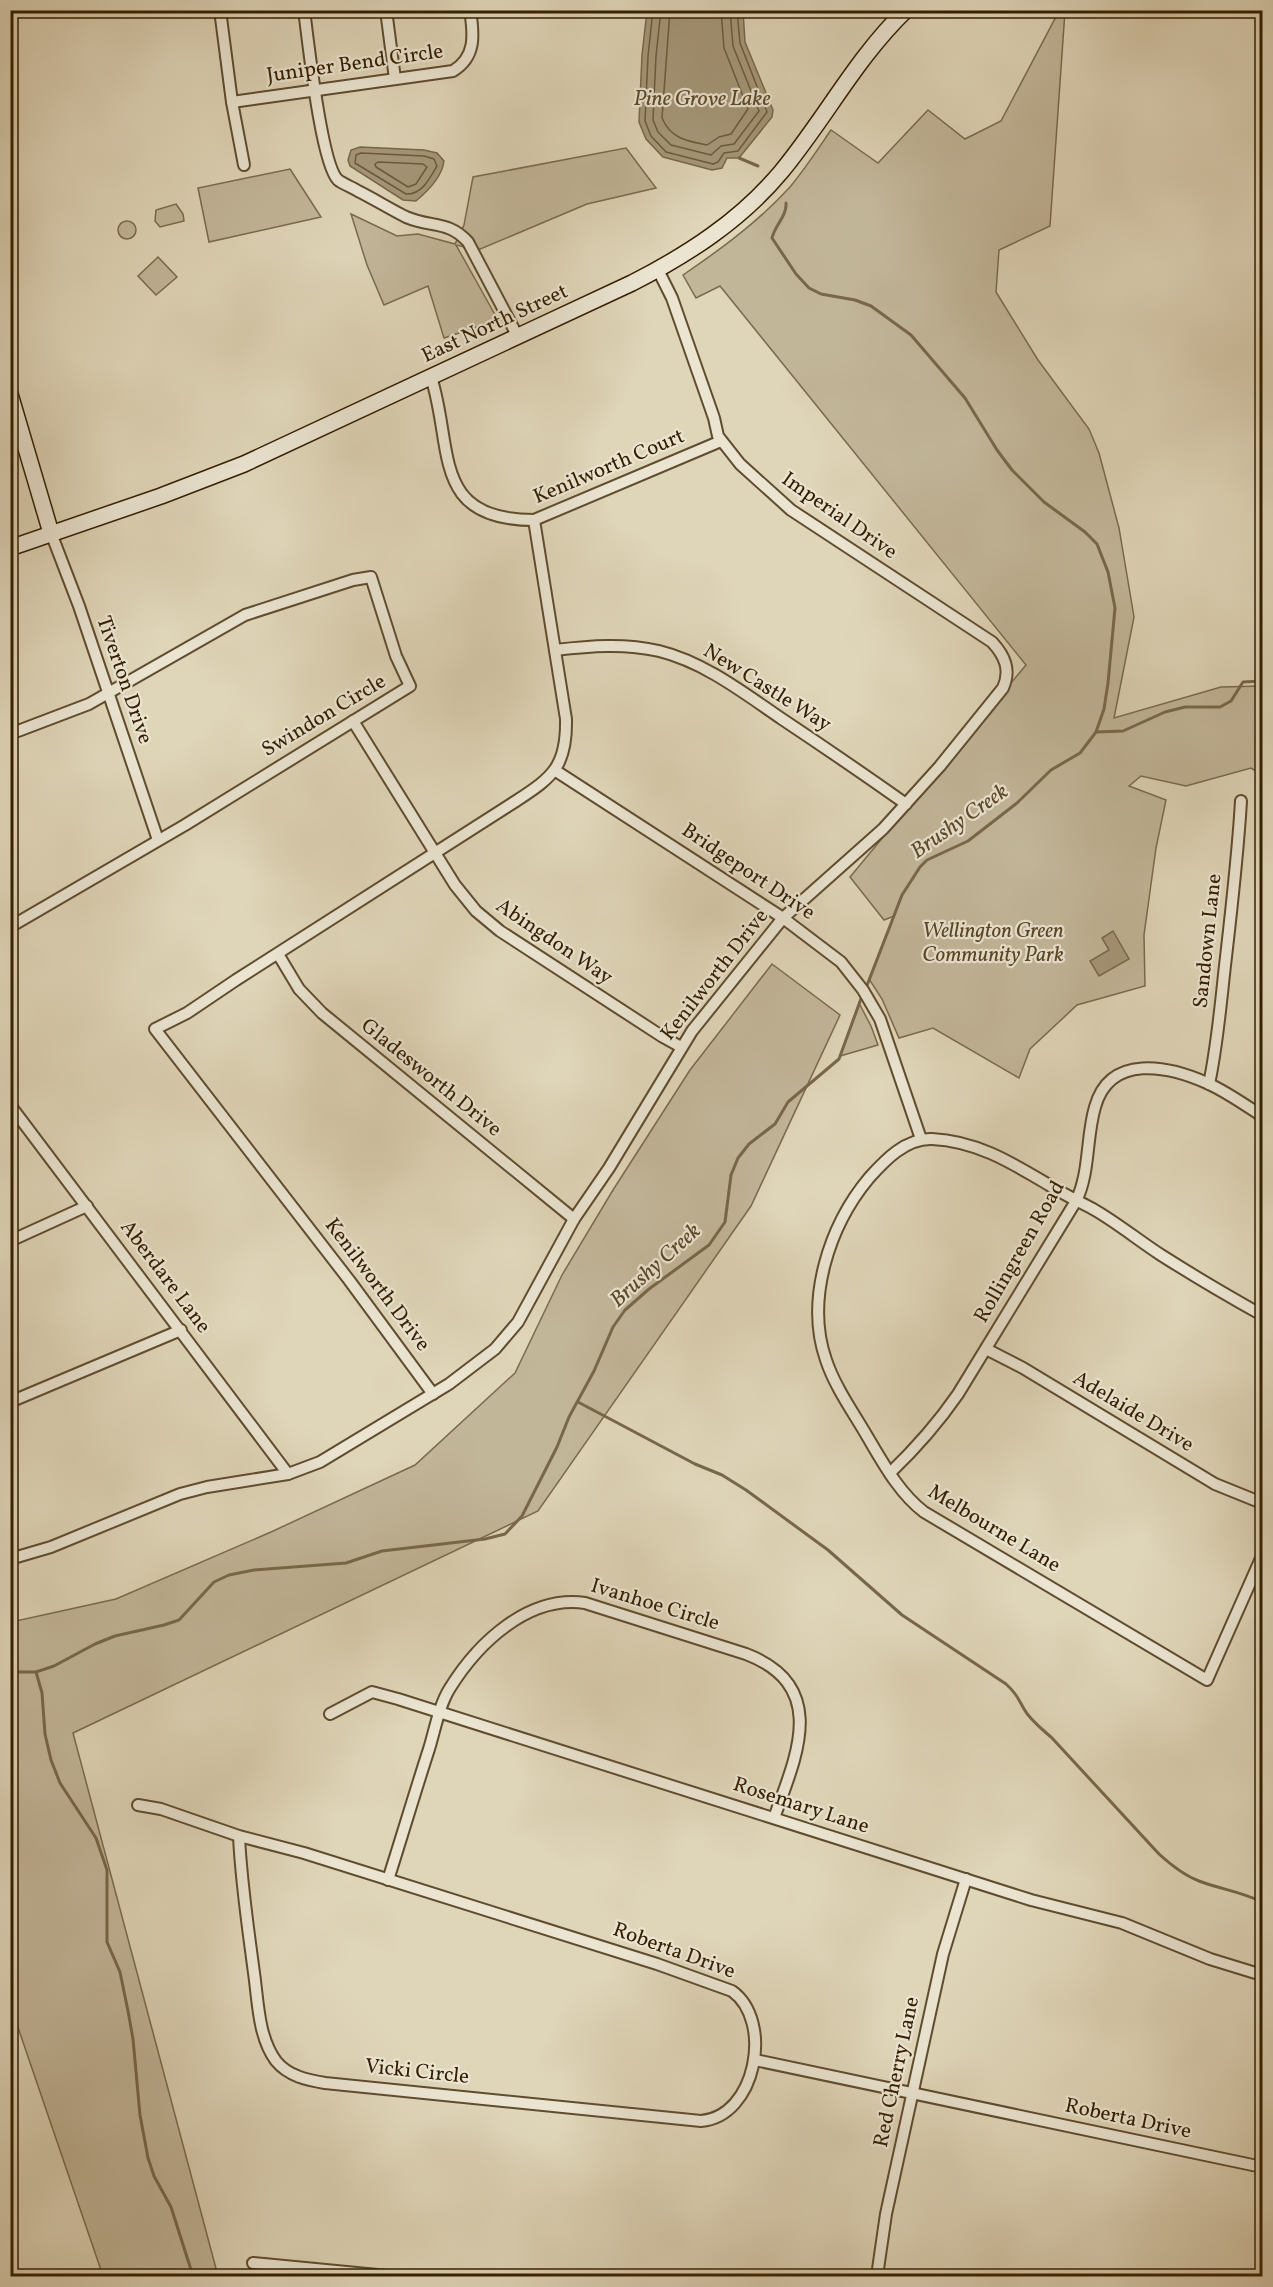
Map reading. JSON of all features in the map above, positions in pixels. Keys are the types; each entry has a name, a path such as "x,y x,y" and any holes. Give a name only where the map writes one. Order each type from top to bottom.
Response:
{"main road":[{"name":"East North Street","path":"10,548 244,464 518,337 657,270 700,245 767,188 799,149 867,53 906,10"},
{"path":"10,394 51,533"}],"street":[{"path":"220,10 232,102 244,165"},
{"path":"304,10 328,162 338,180 407,217 458,231 468,242 518,337"},
{"path":"386,10 395,79"},
{"name":"Juniper Bend Circle","path":"232,102 453,71 464,64 471,51 470,10"},
{"name":"Imperial Drive","path":"657,270 672,298 721,441 752,476 791,510 986,637 1004,656"},
{"name":"Kenilworth Court","path":"431,377 438,401 451,476 461,495 473,506 491,514 519,520 534,520 721,441"},
{"path":"534,520 566,727 565,740 556,771"},
{"name":"Tiverton Drive","path":"51,533 158,840"},
{"name":"Swindon Circle","path":"10,927 158,840 410,686 396,656 371,577 353,580 244,615 108,694"},
{"name":"New Castle Way","path":"555,650 588,646 626,646 659,651 689,661 764,706 906,804"},
{"name":"Kenilworth Drive","path":"556,771 542,784 435,854 187,1013 155,1029 349,1280 433,1394 470,1370 495,1349 510,1332 523,1313 574,1219 609,1168 681,1047 783,918 883,829 940,766 1003,688 1007,670 1004,656"},
{"path":"18,731 89,704 108,694"},
{"name":"Abingdon Way","path":"352,722 465,899 492,925 628,1015 681,1047"},
{"name":"Bridgeport Drive","path":"556,771 783,918 830,952 855,978 874,1009 886,1034 921,1139"},
{"name":"Sandown Lane","path":"1209,1084 1222,997 1241,801"},
{"name":"Gladesworth Drive","path":"278,954 299,989 322,1013 574,1219"},
{"name":"Rollingreen Road","path":"890,1473 939,1421 986,1349 1076,1201 1095,1107 1100,1094 1112,1079 1130,1070 1152,1068 1185,1074 1209,1084 1263,1116"},
{"name":"Aberdare Lane","path":"10,1105 288,1474"},
{"path":"921,1139 962,1142 980,1147 1094,1210 1223,1293 1263,1315"},
{"name":"Melbourne Lane","path":"921,1139 888,1158 856,1196 827,1256 819,1294 819,1332 826,1363 866,1435 911,1502 924,1512 1207,1680 1263,1556"},
{"path":"10,1241 87,1206"},
{"path":"10,1402 181,1330"},
{"name":"Adelaide Drive","path":"986,1349 1023,1368 1215,1484 1263,1503"},
{"path":"10,1559 68,1541 180,1494 207,1486 288,1474 332,1456 433,1394"},
{"name":"Ivanhoe Circle","path":"388,1880 449,1689 491,1639 525,1614 558,1602 585,1603 736,1650 756,1657 776,1670 790,1686 801,1723 799,1746 774,1818"},
{"name":"Rosemary Lane","path":"330,1714 372,1692 1031,1900 1122,1923 1210,1959 1263,1975"},
{"name":"Roberta Drive","path":"138,1804 161,1809 239,1836 657,1964 732,1991 744,2001 750,2014 755,2031 755,2060 1263,2167"},
{"name":"Vicki Circle","path":"239,1836 244,1911 266,2040 278,2062 290,2073 325,2083 701,2121 714,2119 730,2109 742,2092 755,2060"},
{"name":"Red Cherry Lane","path":"877,2277 886,2214 943,1954 966,1879"},
{"path":"253,2263 388,2277"}],"green space":[{"name":"Wellington Green Community Park","path":"1059,11 1065,11 1050,226 999,250 996,292 1038,360 1089,429 1099,453 1119,528 1134,617 1114,718 1221,687 1262,686 1262,775 1251,768 1186,786 1141,776 1129,786 1166,800 1156,848 1144,935 1145,986 1077,1005 1030,1049 1019,1078 933,1028 899,1038 882,999 869,979 894,916 884,920 850,877 1026,665 720,286 696,298 683,275 739,234 778,200 801,173 831,130 878,163 928,110 965,139 1001,121"},
{"path":"626,148 656,188 587,204 478,250 456,245 498,320 444,338 428,286 384,305 367,265 351,214 397,236 418,234 455,244 464,225 473,177"},
{"path":"290,169 321,217 209,242 198,188"},
{"path":"176,204 183,214 184,221 160,227 155,221 156,210"},
{"path":"123,221 131,221 136,226 134,237 123,239 118,234 118,226"},
{"path":"158,257 177,277 156,295 138,276"},
{"path":"772,964 840,1015 751,1206 538,1511 73,1733 218,2276 103,2276 11,2007 11,1622 116,1599 271,1532 415,1465 515,1373 562,1275 613,1190 690,1070"},
{"path":"859,1003 878,1045 840,1056"}],"water":[{"name":"Pine Grove Lake","path":"647,11 743,11 745,42 773,110 772,117 739,158 727,158 722,168 712,170 663,157 646,139 639,122 642,55"},
{"path":"360,147 424,150 437,153 444,161 443,167 434,183 416,201 403,200 350,166 348,160 351,150"},
{"path":"1113,931 1129,959 1099,976 1090,961 1109,950 1102,938"}],"waterway":[{"path":"739,158 758,166"},
{"path":"786,203 785,212 772,238 796,274 809,288 821,294 855,300 871,306 911,335 965,398 1012,470 1044,502 1085,532 1097,544 1108,572 1115,608 1108,683 1104,709 1096,732 1080,753 1051,770 1017,803 968,841 927,860 920,867 902,895 866,988"},
{"name":"Brushy Creek","path":"1096,732 1123,731 1165,712 1185,707 1220,707 1231,701 1243,682 1262,681"},
{"name":"Brushy Creek","path":"10,1672 36,1672 54,1666 115,1636 179,1620 214,1582 229,1575 254,1570 346,1563 382,1551 485,1539 505,1534 522,1516 557,1447 569,1417 594,1371 613,1327 625,1310 649,1289 709,1245 725,1222 731,1175 738,1158 749,1144 775,1124 788,1102 839,1059 862,996"},
{"path":"578,1402 695,1464 722,1475 746,1490 828,1550 902,1615 1006,1684 1033,1721 1052,1738 1159,1854 1173,1866 1199,1881 1262,1902"},
{"path":"36,1672 42,1693 45,1734 51,1760 60,1783 96,1838 107,1870 107,1942 120,1972 128,2011 140,2115 148,2158 154,2176 171,2207 193,2276"}]}
